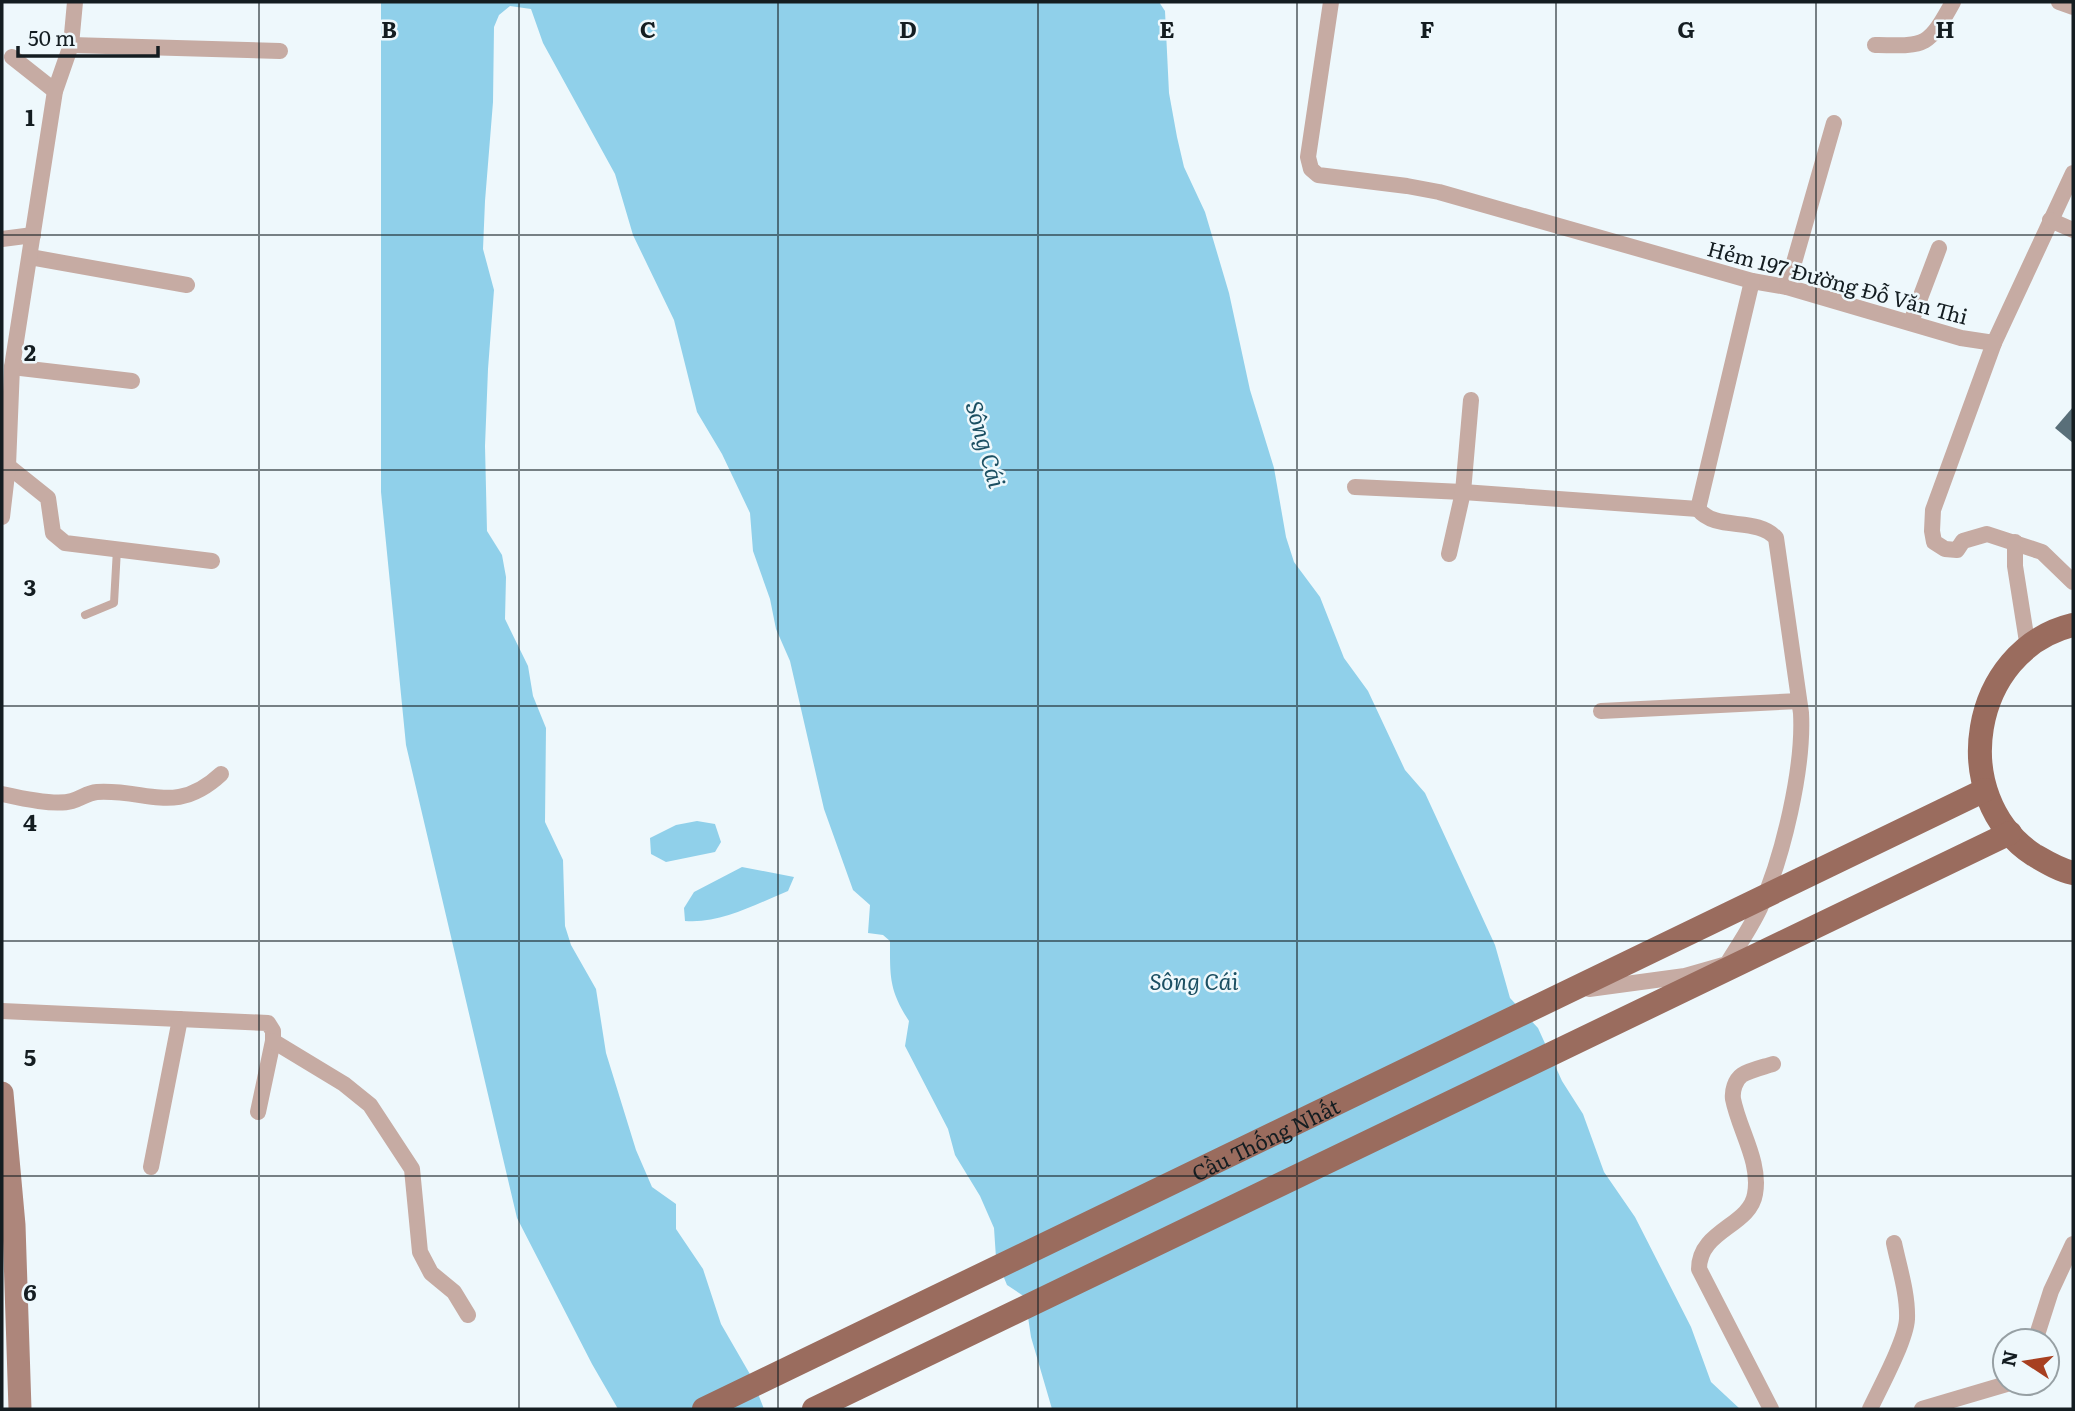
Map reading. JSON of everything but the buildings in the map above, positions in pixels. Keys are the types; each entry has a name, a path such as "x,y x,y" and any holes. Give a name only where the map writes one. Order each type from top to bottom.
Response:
{"main road":[{"path":"2073,625 2042,638 2005,671 1992,692 1983,716 1979,740 1985,790 1995,813 2027,850 2047,863 2073,873"},
{"name":"Cầu Thống Nhất","path":"704,1409 1985,790"},
{"path":"814,1409 2010,833"},
{"path":"2,1093 14,1225 20,1409"}],"street":[{"path":"2,517 8,466 12,367 55,91 71,45 75,2"},
{"name":"Hẻm 197 Đường Đỗ Văn Thi","path":"1331,2 1308,157 1311,169 1318,175 1407,186 1491,205 1752,281 1787,287 1961,338 1994,343"},
{"path":"1875,45 1921,43 1936,34 1953,2"},
{"path":"2059,2 2073,7"},
{"path":"71,45 280,51"},
{"path":"12,57 55,91"},
{"path":"1787,287 1835,123"},
{"path":"2073,173 1994,343 1933,510 1932,531 1934,542 1945,548 1957,550 1963,541 1987,534 2042,552 2073,582"},
{"path":"2050,220 2073,230"},
{"path":"2,239 33,235"},
{"path":"1911,322 1939,248"},
{"path":"30,257 187,285"},
{"path":"1556,993 1685,976 1727,964 1759,909 1782,846 1802,739 1776,538 1762,529 1711,519 1703,516 1698,509 1752,281"},
{"path":"12,367 132,381"},
{"path":"1449,554 1463,492 1471,400"},
{"path":"8,466 48,498 53,533 65,543 212,561"},
{"path":"1355,488 1463,492 1698,509"},
{"path":"2014,542 2015,566 2028,648"},
{"path":"1601,711 1799,701"},
{"path":"2,794 47,801 72,801 87,793 101,792 171,800 195,792 220,774"},
{"path":"2,1011 268,1023 274,1031 273,1041 258,1112"},
{"path":"151,1167 180,1019"},
{"path":"273,1041 344,1084 370,1105 412,1169 420,1252 431,1273 454,1292 468,1315"},
{"path":"1771,1409 1699,1269 1699,1256 1712,1240 1751,1208 1755,1194 1755,1178 1732,1098 1734,1087 1741,1075 1773,1064"},
{"path":"1870,1409 1896,1352 1907,1320 1903,1283 1894,1243"},
{"path":"2039,1327 2051,1291 2073,1244"},
{"path":"1922,1409 1991,1389"}],"lane":[{"path":"85,615 114,603 117,550"}],"water":[{"name":"Sông Cái","path":"381,2 1159,2 1165,11 1169,93 1184,167 1205,212 1229,293 1250,390 1274,468 1286,537 1294,562 1320,597 1344,658 1368,691 1405,770 1425,793 1495,945 1510,998 1538,1028 1562,1081 1583,1114 1604,1172 1635,1217 1691,1327 1711,1382 1740,1409 1052,1409 1031,1337 1025,1297 1007,1285 996,1258 994,1228 980,1196 955,1155 948,1129 905,1046 909,1021 894,992 890,941 883,935 868,933 870,905 853,890 824,809 790,661 776,629 770,599 753,551 750,513 722,454 697,412 674,320 633,235 615,174 543,43 531,9 510,6 499,15 494,27 493,102 485,201 483,249 494,290 485,446 487,531 502,555 506,577 505,619 528,666 533,696 546,728 545,822 563,860 565,926 571,945 596,989 606,1053 636,1150 652,1187 676,1204 676,1229 703,1269 721,1324 751,1376 764,1409 618,1409 517,1218 406,745 381,492"},
{"path":"697,821 715,824 721,842 715,852 666,862 651,854 650,838 676,825"},
{"path":"742,867 794,877 788,891 751,907 712,919 685,921 684,908 694,892"}]}
